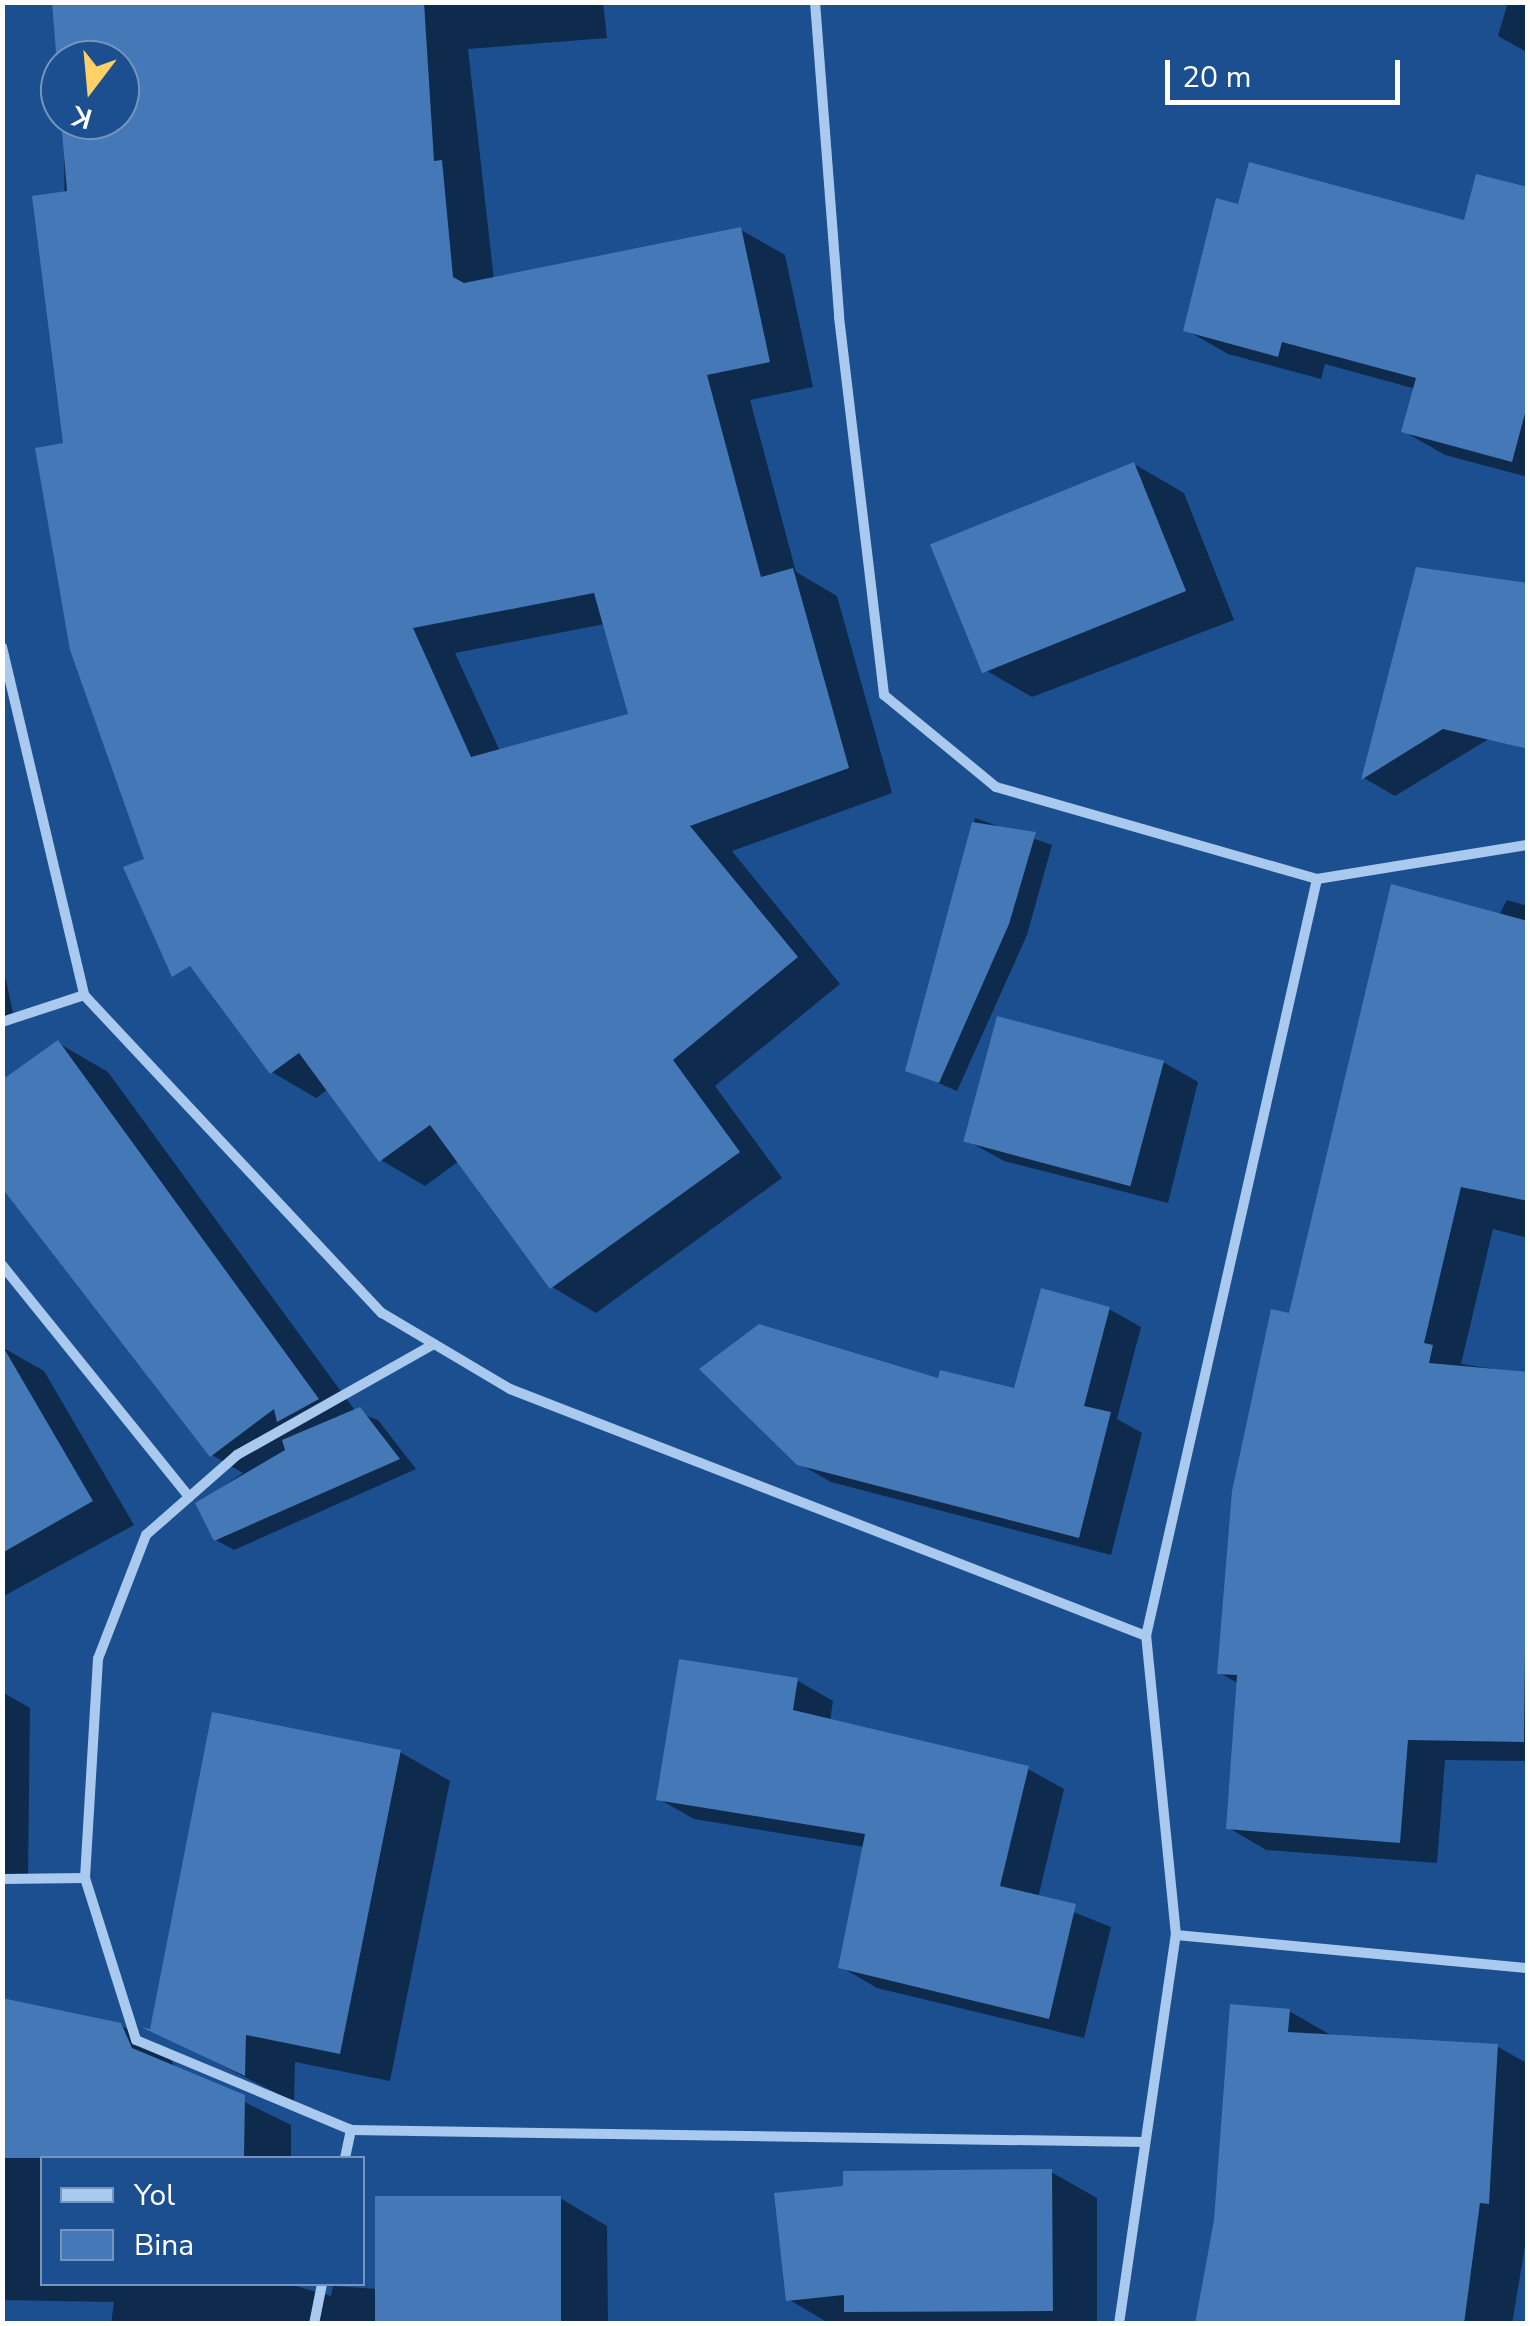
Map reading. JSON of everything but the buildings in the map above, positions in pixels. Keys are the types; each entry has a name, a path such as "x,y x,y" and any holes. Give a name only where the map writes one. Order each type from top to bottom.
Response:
{"street":[{"path":"815,2 838,317 884,695 996,787 1318,879 1528,845"},
{"path":"2,647 84,995 382,1313 510,1389 1146,1636"},
{"path":"1118,2324 1176,1936 1146,1636 1318,879"},
{"path":"2,1022 84,995"},
{"path":"2,1264 188,1497"},
{"path":"434,1344 237,1455 146,1534 98,1659 85,1878 136,2040 350,2130 1145,2142"},
{"path":"2,1879 85,1878"},
{"path":"1176,1936 1528,1968"},
{"path":"345,2156 350,2130"},
{"path":"314,2324 322,2286"}]}
